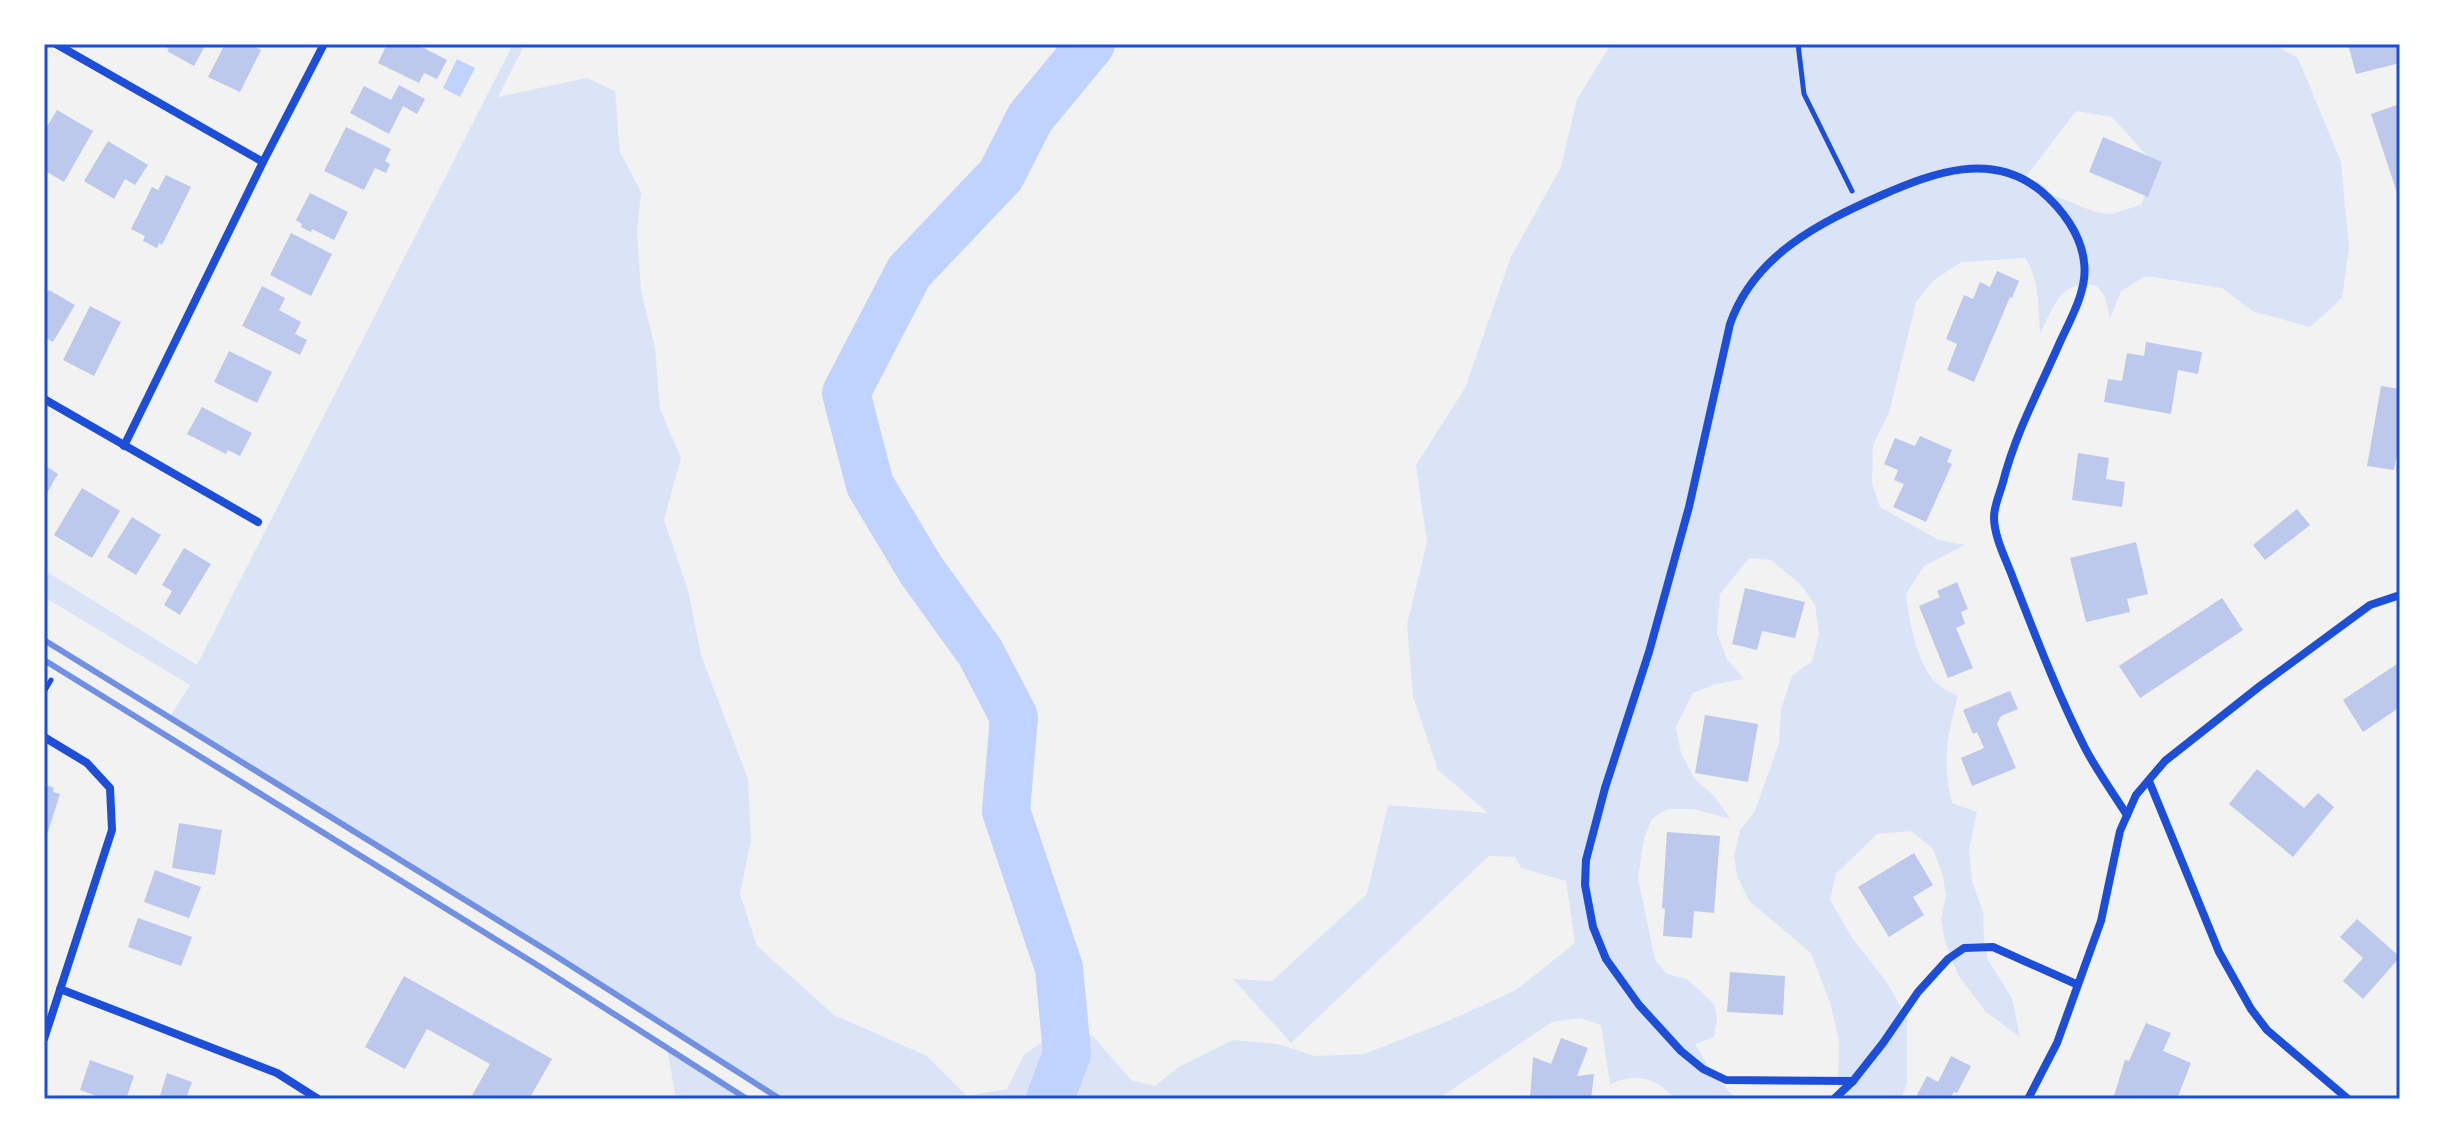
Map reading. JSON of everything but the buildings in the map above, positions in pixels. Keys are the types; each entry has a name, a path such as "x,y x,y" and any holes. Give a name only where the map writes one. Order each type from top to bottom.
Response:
{"street":[{"path":"56,44 263,162"},
{"path":"124,446 324,44"},
{"path":"1853,1081 1726,1080 1703,1069 1681,1051 1639,1005 1606,959 1593,927 1585,885 1586,860 1689,507 1737,304 1751,283 1783,248 1859,205 1902,186 1966,167 2000,169 2024,178 2055,203 2078,237 2085,264 2080,298 2008,462 1994,516 1998,537 2029,619 2085,749 2127,815"},
{"path":"44,399 258,522"},
{"path":"2028,1099 2057,1043 2101,921 2120,831 2136,795 2165,761 2260,686 2370,605 2400,595"},
{"path":"44,737 87,763 110,788 112,830 44,1039"},
{"path":"2149,781 2219,952 2251,1009 2267,1030 2348,1099"},
{"path":"1834,1099 1853,1081 1883,1043 1918,992 1948,959 1964,948 1993,947 2076,984"},
{"path":"60,989 277,1073 318,1099"}],"path":[{"path":"1798,44 1804,94 1859,205"},
{"path":"44,692 51,680"}],"shaded area":[{"path":"513,44 525,44 498,97 587,78 615,91 620,152 641,192 637,232 641,290 655,348 660,409 681,458 664,520 688,590 701,655 748,779 751,840 740,894 757,946 834,1015 927,1056 967,1096 1007,1089 1024,1055 1059,1030 1093,1036 1131,1080 1155,1086 1179,1067 1233,1040 1278,1044 1315,1056 1364,1054 1516,990 1575,943 1566,881 1521,868 1515,857 1489,856 1291,1043 1233,979 1272,981 1367,894 1388,805 1488,813 1438,770 1413,697 1407,624 1427,543 1416,465 1465,388 1511,257 1561,167 1577,99 1611,44 2272,44 2298,58 2341,162 2349,248 2342,298 2310,327 2252,311 2222,288 2146,276 2121,291 2110,318 2105,297 2097,286 2075,286 2067,290 2055,304 2040,334 2036,285 2025,258 1961,262 1933,281 1916,302 1889,413 1873,445 1872,483 1880,507 1939,540 1965,545 1924,566 1906,594 1912,629 1929,675 1958,696 1947,749 1949,788 1952,803 1977,812 1969,850 1972,881 1983,912 1988,960 2012,998 2020,1037 1986,1012 1958,975 1945,941 1941,920 1946,895 1933,849 1911,831 1877,834 1836,874 1830,900 1851,936 1888,984 1907,1019 1907,1083 1901,1099 1838,1099 1839,1040 1830,1003 1811,953 1749,901 1737,876 1734,856 1740,830 1755,811 1779,743 1781,709 1792,676 1812,661 1819,634 1815,605 1802,586 1771,560 1749,558 1720,594 1717,633 1727,659 1744,679 1716,684 1693,693 1676,727 1681,753 1695,779 1713,795 1731,819 1693,809 1667,809 1652,819 1644,838 1638,878 1655,960 1667,974 1687,979 1714,1004 1717,1018 1714,1037 1695,1044 1708,1066 1735,1099 1675,1099 1661,1086 1645,1079 1627,1078 1610,1085 1601,1025 1580,1018 1552,1022 1438,1099 780,1099 551,953 169,718 190,685 44,597 44,570 197,665","holes":["2076,111 2112,117 2156,166 2141,205 2111,214 2095,212 2053,195 2039,182 2025,178"]},
{"path":"667,1048 747,1099 676,1099"}],"water":[{"path":"457,59 475,68 460,97 443,88"}],"waterway":[{"path":"1050,1099 1067,1053 1059,968 1006,811 1014,717 980,652 921,570 870,485 846,393 909,272 1001,175 1030,118 1091,44"}],"railway":[{"path":"44,640 551,953 780,1099"},
{"path":"44,660 542,968 747,1099"}]}
